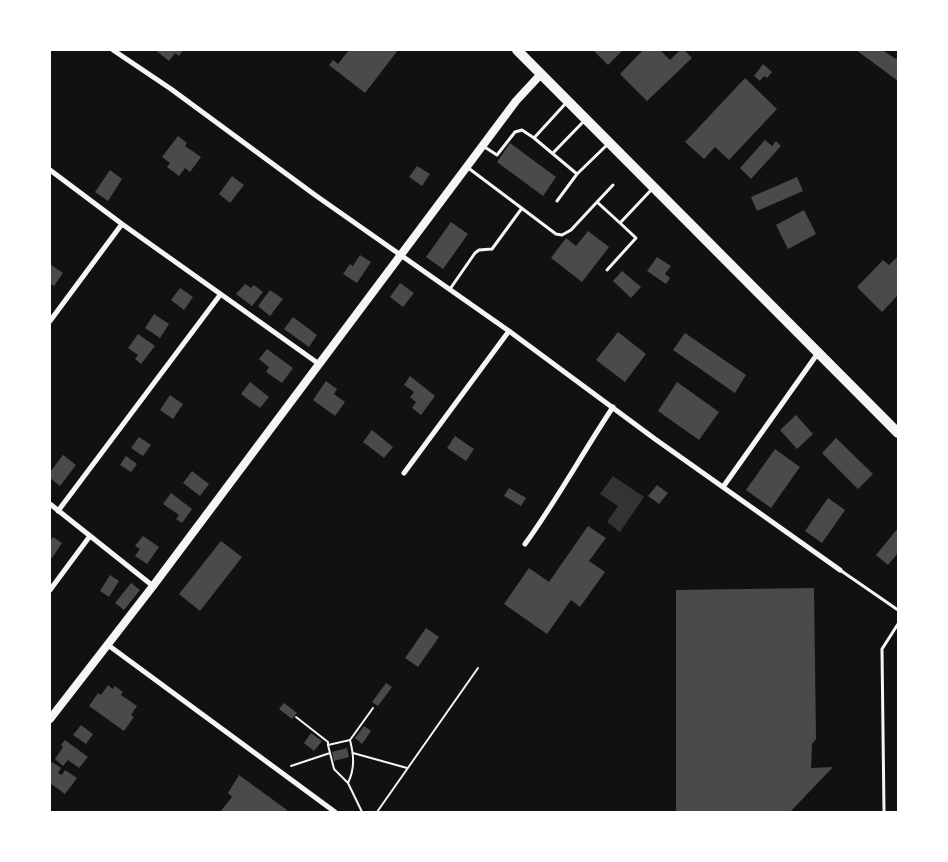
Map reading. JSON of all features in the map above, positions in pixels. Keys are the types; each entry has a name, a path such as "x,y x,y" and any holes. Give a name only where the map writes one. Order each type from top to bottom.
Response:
{"highway":[{"path":"517,50 898,433"}],"street":[{"path":"113,50 171,89 401,255 509,330 723,488 840,570"},
{"path":"50,719 153,586 516,101 541,74"},
{"path":"50,170 220,295 318,364"},
{"path":"50,321 122,224"},
{"path":"58,511 220,295"},
{"path":"404,473 509,330"},
{"path":"723,488 819,353"},
{"path":"525,544 548,512 574,466 613,407"},
{"path":"50,504 153,586"},
{"path":"50,590 90,536"},
{"path":"108,645 335,812"}],"lane":[{"path":"534,138 567,101"},
{"path":"553,153 586,119"},
{"path":"483,146 497,155 516,132 522,130 577,174"},
{"path":"557,201 577,174 609,143"},
{"path":"467,167 556,234 562,235 571,230 613,185"},
{"path":"620,223 654,188"},
{"path":"597,202 636,238 608,270"},
{"path":"450,289 475,253 479,250 492,249 522,208"},
{"path":"840,570 898,610"},
{"path":"884,812 882,649 898,624"}],"path":[{"path":"377,812 478,668"},
{"path":"328,745 350,740 373,708"},
{"path":"296,717 328,742 334,769 348,783 362,812"},
{"path":"348,783 352,774 353,753 350,740"},
{"path":"291,766 330,753"},
{"path":"353,753 408,768"}],"shaded area":[{"path":"613,476 644,497 620,532 607,522 618,506 600,494"}],"building":[{"path":"155,50 183,50 179,56 175,53 169,61"},
{"path":"349,50 398,50 365,93 329,65 333,60 338,64"},
{"path":"593,50 623,50 608,65"},
{"path":"643,50 660,50 670,60 680,50 684,50 692,58 647,101 620,74"},
{"path":"856,50 882,50 896,59 898,56 898,81"},
{"path":"763,64 772,72 767,78 764,76 760,81 754,76"},
{"path":"745,78 777,109 729,160 715,147 704,159 685,142"},
{"path":"178,136 187,143 185,146 201,157 190,172 185,168 179,176 167,167 170,163 162,157"},
{"path":"765,140 772,146 776,141 781,146 751,179 740,168"},
{"path":"510,143 556,177 543,196 497,162"},
{"path":"417,166 430,174 422,186 409,177"},
{"path":"110,170 122,179 108,201 95,192"},
{"path":"232,176 244,185 230,203 219,194"},
{"path":"797,177 803,191 757,211 751,197"},
{"path":"804,210 816,234 788,249 776,225"},
{"path":"451,222 468,234 443,269 426,257"},
{"path":"588,231 609,247 582,282 551,258 566,238 576,246"},
{"path":"360,255 371,262 357,283 343,274 350,264 353,266"},
{"path":"898,256 898,295 882,312 857,287 883,260 889,265"},
{"path":"657,257 671,266 665,274 670,278 666,284 647,271"},
{"path":"50,264 63,273 54,286 50,283"},
{"path":"622,271 641,287 631,298 613,281"},
{"path":"400,283 414,293 403,307 390,297"},
{"path":"245,284 251,288 254,285 263,292 252,306 236,294"},
{"path":"180,288 193,297 184,310 171,300"},
{"path":"270,290 283,299 270,316 258,306"},
{"path":"154,314 169,324 160,338 145,328"},
{"path":"293,317 317,335 309,347 284,329"},
{"path":"618,332 646,354 625,382 596,360"},
{"path":"685,333 746,375 735,393 673,350"},
{"path":"138,334 155,346 141,364 135,359 138,355 128,348"},
{"path":"267,349 293,368 282,383 266,372 269,367 259,359"},
{"path":"410,376 435,396 421,415 412,408 416,402 410,397 414,392 404,385"},
{"path":"326,381 337,389 334,394 345,402 335,416 313,400"},
{"path":"250,382 269,397 260,408 241,394"},
{"path":"677,382 719,412 699,440 658,411"},
{"path":"170,395 183,404 173,419 160,410"},
{"path":"796,415 813,434 797,449 780,430"},
{"path":"372,430 393,447 384,458 363,442"},
{"path":"455,436 474,449 466,461 447,448"},
{"path":"139,437 151,445 143,456 131,448"},
{"path":"836,438 873,474 858,489 822,453"},
{"path":"775,449 800,467 771,508 746,490"},
{"path":"63,455 76,465 60,486 50,478 50,472"},
{"path":"126,456 137,464 131,472 120,465"},
{"path":"192,471 209,484 200,496 183,483"},
{"path":"657,485 668,493 659,504 648,496"},
{"path":"509,488 526,498 521,506 504,496"},
{"path":"171,493 192,509 182,523 176,519 179,515 163,504"},
{"path":"828,498 845,510 822,543 805,531"},
{"path":"588,526 606,538 589,561 605,572 580,607 571,600 547,634 504,604 529,568 549,582"},
{"path":"898,528 898,553 888,565 876,555"},
{"path":"143,536 159,547 147,564 135,556 140,549 135,546"},
{"path":"53,537 62,543 52,558 50,556 50,541"},
{"path":"221,541 242,557 200,611 179,594"},
{"path":"110,575 119,581 109,597 100,591"},
{"path":"131,583 140,590 124,610 115,603"},
{"path":"814,588 816,739 812,744 811,768 833,767 790,812 676,812 676,590"},
{"path":"426,628 439,637 418,667 405,658"},
{"path":"386,683 392,687 378,706 372,702"},
{"path":"108,685 113,689 115,686 123,692 121,695 137,706 131,715 134,717 124,731 89,706 98,693 101,695"},
{"path":"284,703 297,713 292,719 279,709"},
{"path":"81,725 93,734 86,744 73,735"},
{"path":"364,726 371,731 362,744 355,738"},
{"path":"311,733 322,741 314,751 304,743"},
{"path":"65,740 88,757 79,768 68,760 63,766 55,759"},
{"path":"347,748 349,757 334,761 332,752"},
{"path":"52,762 61,768 58,773 62,775 65,770 77,778 65,794 50,783 50,765"},
{"path":"239,775 287,810 285,812 220,812 232,797 228,793"}]}
